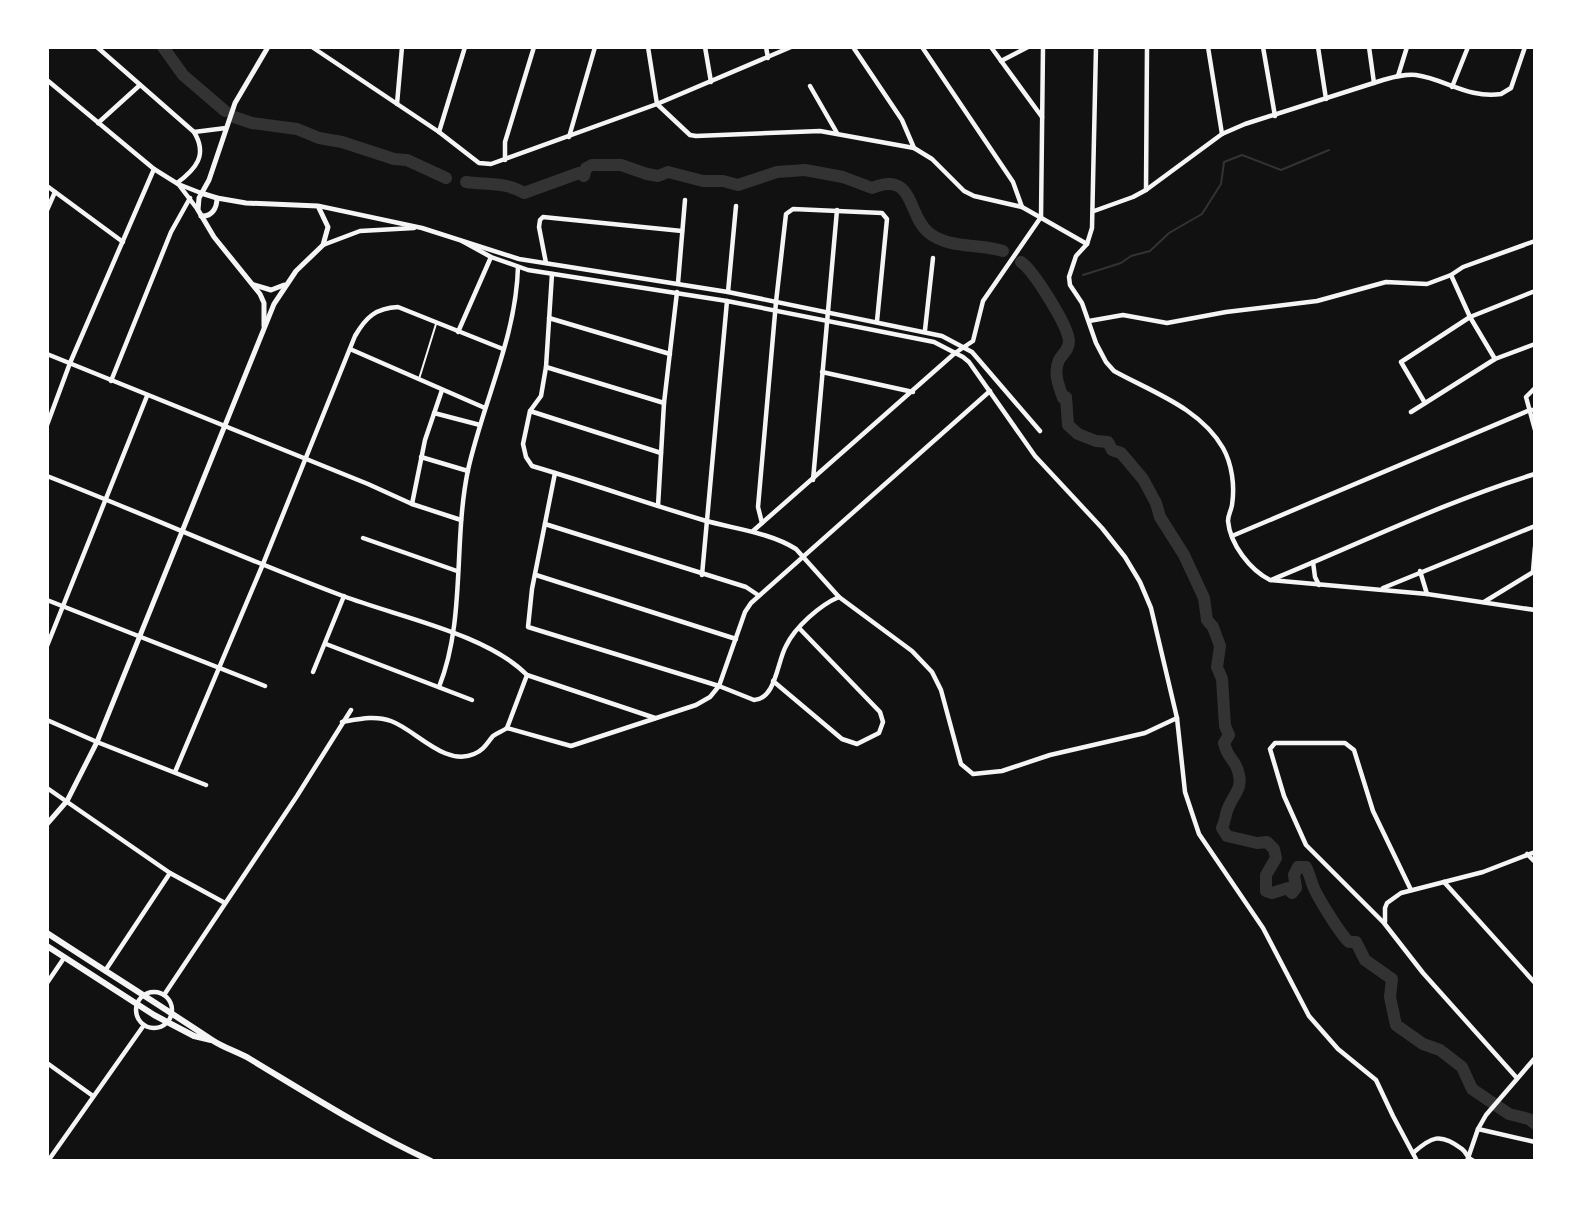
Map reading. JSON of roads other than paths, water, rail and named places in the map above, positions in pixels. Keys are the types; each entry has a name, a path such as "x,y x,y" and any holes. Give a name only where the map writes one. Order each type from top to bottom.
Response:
{"main road":[{"path":"47,933 213,1041"},
{"path":"47,946 167,1022 246,1057 387,1139 431,1161"}],"street":[{"path":"97,47 194,132 200,142 200,153 190,173 178,183"},
{"path":"199,213 201,193 209,180 235,103 268,47"},
{"path":"312,47 439,132 479,163 491,164 657,104 791,47"},
{"path":"397,105 402,47"},
{"path":"439,132 465,47"},
{"path":"505,160 505,142 534,47"},
{"path":"569,137 595,47"},
{"path":"648,47 657,104 683,130 696,136 797,130 838,134 914,148 932,159 964,191 974,196 1022,207 1087,244"},
{"path":"705,47 711,82"},
{"path":"766,47 768,58"},
{"path":"853,47 902,120 914,148"},
{"path":"922,47 1013,182 1022,207"},
{"path":"991,47 1042,118"},
{"path":"1001,61 1028,47"},
{"path":"752,532 963,346 973,341 983,301 1041,217 1043,47"},
{"path":"1096,47 1094,211 1087,244 1076,256 1069,277 1070,285 1082,303 1096,343 1114,372 1193,414 1208,427 1223,447 1230,463 1232,478 1232,508 1228,517 1232,536 1252,568 1270,580 1427,594 1535,610"},
{"path":"1146,190 1147,47"},
{"path":"1208,47 1222,134"},
{"path":"1263,47 1275,116"},
{"path":"1318,47 1326,99"},
{"path":"1369,47 1374,83"},
{"path":"1398,76 1408,47"},
{"path":"1452,88 1468,47"},
{"path":"1094,211 1146,190 1222,134 1245,124 1398,76 1417,75 1452,88 1493,95 1506,93 1511,88 1524,47"},
{"path":"47,80 154,169 178,183 217,198 246,203 318,206 422,228 519,259 678,283 826,310 942,335 963,346 980,360 1040,431"},
{"path":"98,123 140,85"},
{"path":"810,86 838,134"},
{"path":"194,132 226,128"},
{"path":"47,425 70,363 154,169"},
{"path":"199,213 212,213 216,207 217,198 209,180"},
{"path":"178,183 225,253 254,285 264,303 263,333"},
{"path":"47,186 122,242"},
{"path":"47,210 55,192"},
{"path":"111,381 171,232 190,198"},
{"path":"678,283 685,200"},
{"path":"318,206 328,227 323,246"},
{"path":"728,292 736,206"},
{"path":"762,523 758,507 786,214 793,209 882,213 887,219 877,321"},
{"path":"813,480 825,321 837,210"},
{"path":"546,263 539,227 543,217 682,231"},
{"path":"372,230 373,218"},
{"path":"47,824 67,801 97,742 274,304 305,261 323,246 349,234 372,230 422,228"},
{"path":"461,241 491,257 518,267 727,301 934,342 969,362 1027,446 1102,528 1125,557 1140,582 1151,608 1177,718 1185,792 1199,834 1263,928 1309,1016 1338,1049 1376,1080 1418,1161"},
{"path":"1089,321 1124,315 1167,323 1226,312 1317,301 1386,282 1427,284 1451,275 1463,267 1535,241"},
{"path":"458,332 491,257"},
{"path":"925,330 933,258"},
{"path":"439,687 449,660 453,634 461,520 468,471 485,408 500,370 517,289 518,267"},
{"path":"552,274 546,367 541,396 530,411 523,444 526,457 532,466 707,521 788,543 803,555 839,597 912,651 932,672 941,690 961,764 974,774 1002,771 1050,755 1145,733 1177,718"},
{"path":"1451,275 1470,317 1495,359"},
{"path":"254,285 271,290 287,284"},
{"path":"1425,403 1401,362 1470,317 1535,291"},
{"path":"658,506 664,403 677,292"},
{"path":"702,575 727,301"},
{"path":"175,772 362,323 379,310 398,307 503,349"},
{"path":"549,318 670,354"},
{"path":"1411,412 1495,359 1535,344"},
{"path":"350,349 485,408"},
{"path":"47,354 412,504 461,520"},
{"path":"546,367 664,403"},
{"path":"822,372 913,392"},
{"path":"1535,388 1526,397 1532,410 1535,430"},
{"path":"412,504 421,457 442,390"},
{"path":"342,722 375,717 389,720 447,754 461,758 489,745 496,734 508,728 571,746 696,705 710,697 719,686 746,612 758,595 990,391"},
{"path":"47,646 147,396"},
{"path":"1232,536 1532,410"},
{"path":"530,411 661,453"},
{"path":"434,413 480,425"},
{"path":"421,457 468,471"},
{"path":"555,473 528,627 760,700 767,695 786,645 799,628 830,601 839,597"},
{"path":"1270,580 1415,518 1535,474"},
{"path":"47,476 344,596 453,634 500,654 520,666 527,676 656,718"},
{"path":"545,524 746,587 758,595"},
{"path":"1380,589 1535,526"},
{"path":"363,538 457,571"},
{"path":"1483,602 1534,571 1535,548"},
{"path":"1313,562 1315,577 1320,586"},
{"path":"1420,571 1427,594"},
{"path":"536,575 736,639"},
{"path":"313,672 344,596"},
{"path":"47,600 265,686"},
{"path":"773,681 842,739 857,744 879,733 883,722 880,712 799,628"},
{"path":"326,644 472,700"},
{"path":"508,728 527,676"},
{"path":"164,995 351,710"},
{"path":"47,720 206,785"},
{"path":"1410,890 1373,811 1354,750 1345,743 1275,743 1270,749 1284,796 1306,845 1384,923 1446,999 1517,1077"},
{"path":"47,788 170,873 225,904"},
{"path":"1384,923 1387,903 1401,893 1483,872 1535,852"},
{"path":"1527,854 1535,862"},
{"path":"105,971 170,873"},
{"path":"1444,882 1535,983"},
{"path":"47,983 64,958"},
{"path":"157,992 164,995 169,1000 172,1014 167,1022 160,1027 144,1025 136,1012 137,1004 143,996 157,992"},
{"path":"48,1161 144,1025"},
{"path":"1470,1160 1478,1129 1486,1115 1535,1058"},
{"path":"47,1063 93,1096"},
{"path":"1478,1129 1535,1142"},
{"path":"1413,1153 1427,1140 1439,1138 1460,1148 1470,1160"}],"lane":[{"path":"419,380 436,323"}],"waterway":[{"path":"163,47 183,75 225,111"},
{"path":"234,117 252,123 297,129 319,138 342,142 394,159 407,160 446,178"},
{"path":"1083,275 1150,251 1169,233 1202,214 1221,184 1224,162 1242,155 1281,170 1329,150"},
{"path":"466,182 503,185 524,193 579,173 584,176 586,168 592,165 621,165 658,176 668,172 703,181 723,181 738,185 777,172 805,170 843,177 872,188 886,184 896,185 908,197 922,225 937,238 955,244 1003,251"},
{"path":"1021,262 1049,298 1067,333 1069,344 1057,365 1057,375 1063,398 1066,397 1068,425 1078,434 1096,441 1108,442 1112,450 1121,453 1143,479 1160,517 1184,555 1204,598 1207,620 1213,627 1220,646 1217,667 1222,679 1225,726 1229,735 1224,743 1240,780 1222,828 1227,836 1257,843 1267,842 1274,849 1276,858 1266,875 1266,891 1272,893 1288,888 1292,893 1296,888 1294,875 1298,867 1306,867 1318,896 1345,938 1349,942 1356,942 1365,960 1392,979 1390,997 1396,1025 1423,1044 1440,1050 1462,1067 1472,1089 1509,1114 1529,1119 1535,1124"}]}
